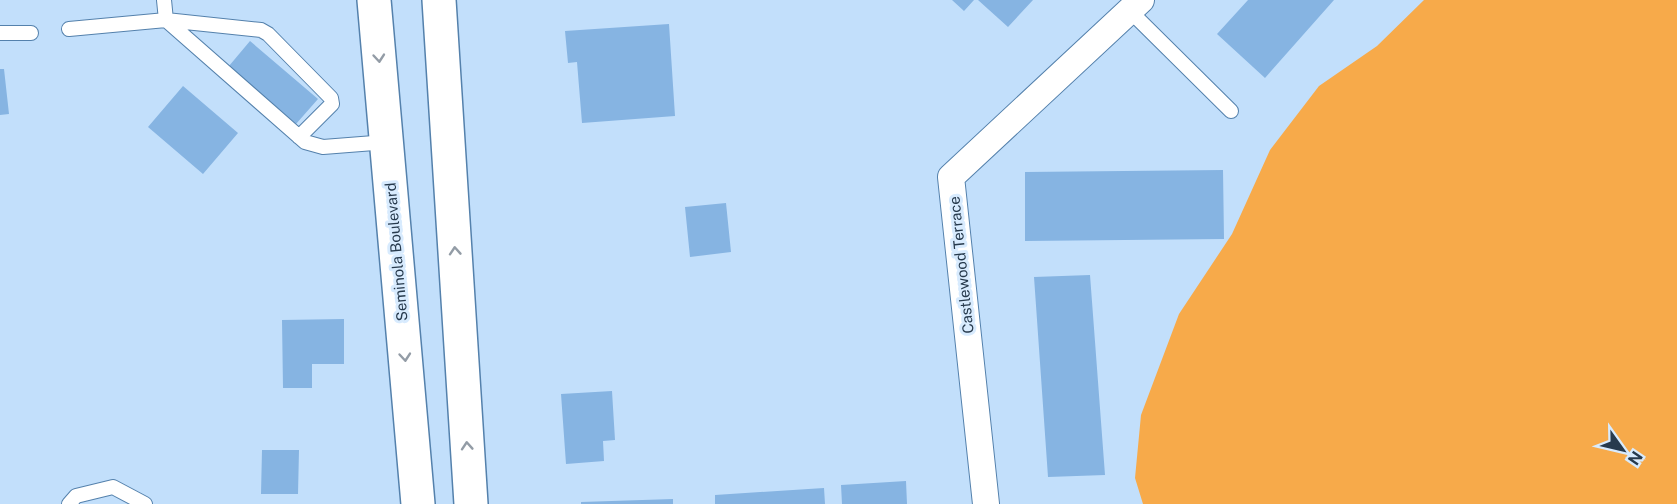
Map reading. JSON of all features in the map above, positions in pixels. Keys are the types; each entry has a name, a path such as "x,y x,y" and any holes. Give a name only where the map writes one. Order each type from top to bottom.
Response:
{"main road":[{"name":"Seminola Boulevard","path":"374,0 418,504"},
{"path":"439,0 471,504"}],"street":[{"name":"Castlewood Terrace","path":"986,504 951,177 1130,4"}],"lane":[{"path":"164,0 166,20 305,142 323,147 387,142"},
{"path":"1130,4 1231,111"},
{"path":"69,29 166,20 252,27 268,34 331,98 332,104 299,137"},
{"path":"0,33 31,33"},
{"path":"69,504 76,496 113,487 146,504"}],"shaded area":[{"path":"1424,0 1677,0 1677,504 1143,504 1135,478 1141,415 1179,314 1232,234 1270,150 1319,86 1377,46"}],"building":[{"path":"952,0 974,0 964,11"},
{"path":"978,0 1033,0 1008,27"},
{"path":"1248,0 1334,0 1265,78 1217,34"},
{"path":"669,24 675,116 582,123 577,62 568,63 565,31"},
{"path":"250,41 318,99 296,124 229,66"},
{"path":"0,69 4,69 9,114 0,115"},
{"path":"183,86 238,133 203,174 148,127"},
{"path":"1223,170 1224,239 1025,241 1025,172"},
{"path":"726,203 731,252 690,257 685,207"},
{"path":"1090,275 1105,475 1048,477 1034,277"},
{"path":"344,319 344,364 312,364 312,388 283,388 282,320"},
{"path":"612,391 615,440 603,441 604,461 566,464 561,394"},
{"path":"262,450 299,450 298,494 261,494"},
{"path":"906,481 907,504 842,504 841,485"},
{"path":"824,488 825,504 715,504 715,495"},
{"path":"673,499 673,504 581,504 581,502"}]}
